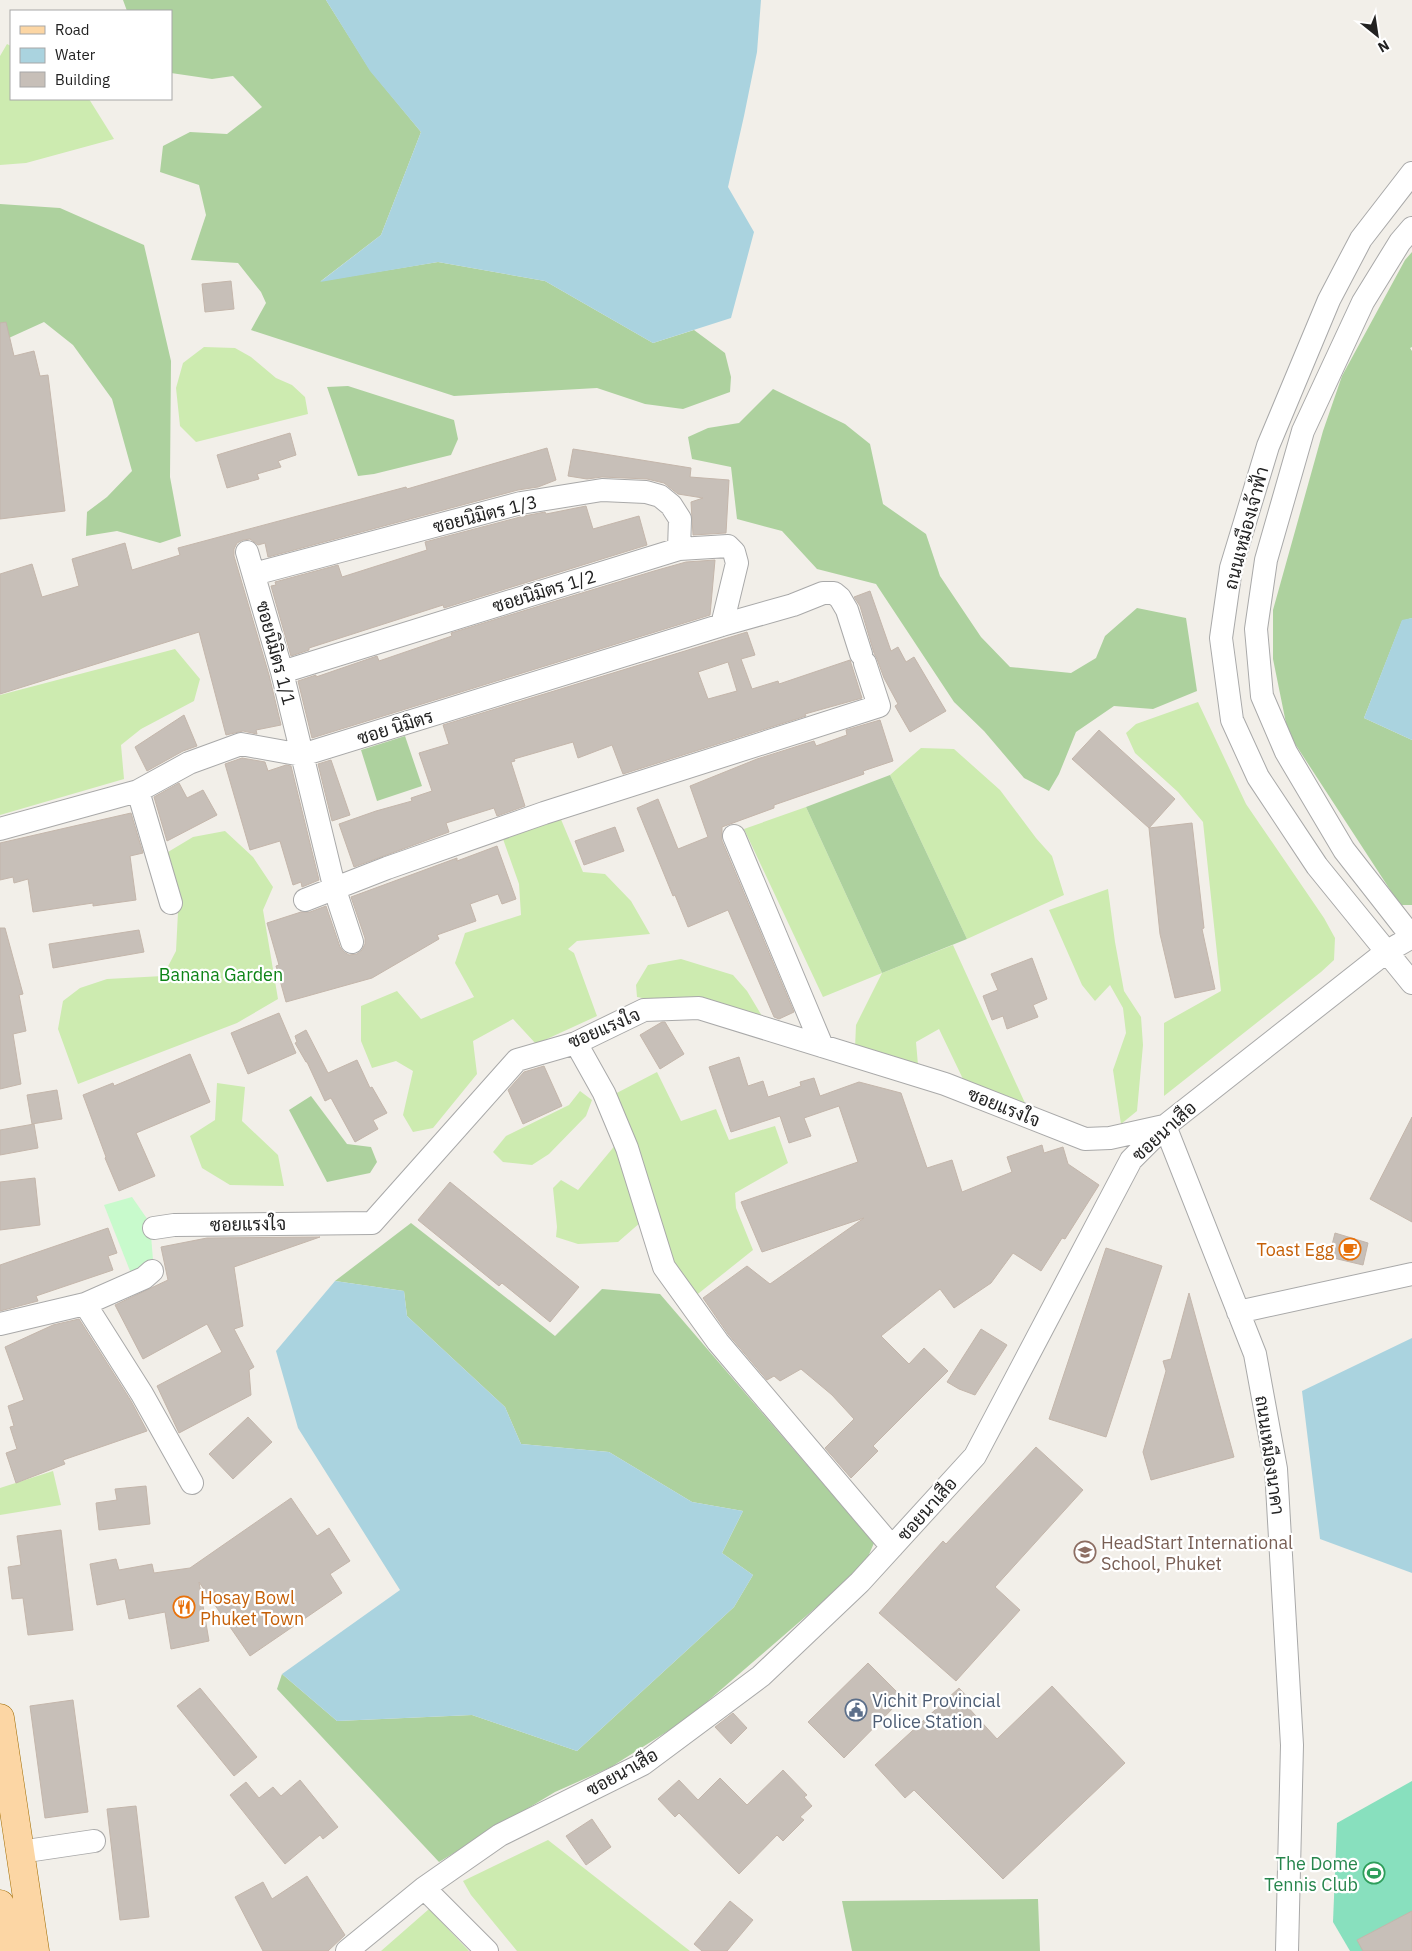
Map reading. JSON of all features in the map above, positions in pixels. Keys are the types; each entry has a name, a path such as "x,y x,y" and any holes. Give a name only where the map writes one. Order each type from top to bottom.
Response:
{"main road":[{"path":"0,1718 35,1951"},
{"path":"1,1913 9,1951"}],"street":[{"name":"ถนนเหมืองเจ้าฟ้า","path":"1412,173 1361,239 1329,300 1268,446 1231,568 1222,638 1232,720 1258,777 1317,866 1412,983"},
{"name":"ถนนเหมืองเจ้าฟ้า","path":"1412,228 1400,242 1363,302 1303,431 1266,560 1256,629 1262,696 1286,752 1344,850 1412,937"},
{"name":"ซอยนิมิตร 1/3","path":"254,574 521,503 602,490 646,492 660,496 671,505 680,520 679,549"},
{"name":"ซอยนิมิตร 1/2","path":"282,672 679,549 728,546 734,552 737,563 722,625"},
{"name":"ซอยนิมิตร 1/1","path":"247,552 282,672 335,890 352,942"},
{"name":"ซอย นิมิตร","path":"0,829 138,791 189,763 241,744 302,755 722,625 793,605 824,593 834,593 840,598 847,610 879,706 544,813 387,868 335,890"},
{"path":"138,791 171,903"},
{"path":"734,836 822,1046"},
{"path":"1317,866 1344,850"},
{"path":"305,900 335,890"},
{"name":"ซอยนาเสือ","path":"347,1951 424,1888 500,1835 643,1764 761,1676 860,1582 975,1456 1131,1160 1166,1126 1386,952 1412,937"},
{"name":"ซอยแรงใจ","path":"154,1228 174,1225 372,1223 516,1060 576,1042 644,1010 699,1008 945,1084 1085,1140 1110,1138 1166,1126"},
{"path":"576,1042 604,1093 627,1148 664,1267 718,1342 892,1547"},
{"name":"ถนนเหมืองนาคา","path":"1166,1126 1255,1354 1276,1469 1292,1745 1288,1951"},
{"path":"0,1324 85,1304 144,1278 152,1270"},
{"path":"1238,1312 1412,1274"},
{"path":"85,1304 142,1394 192,1483"},
{"path":"20,1852 94,1841"},
{"path":"424,1888 487,1951"}],"green space":[{"path":"123,0 326,0 370,70 421,132 381,235 321,281 438,262 545,281 653,343 694,330 725,353 731,377 730,392 683,409 645,404 597,388 454,396 251,330 266,303 261,292 238,263 191,260 206,215 199,185 160,172 163,146 190,132 227,134 262,107 233,76 212,79 172,73 172,10 127,10"},
{"path":"7,44 10,46 10,100 90,100 114,139 26,163 0,165 0,56"},
{"path":"0,204 60,208 144,245 171,361 170,477 181,536 160,543 117,531 86,536 87,512 107,497 132,471 112,399 73,345 44,322 0,342"},
{"path":"1412,252 1412,347 1410,348 1412,351 1412,618 1402,621 1364,718 1412,740 1412,905 1400,905 1288,733 1273,659 1273,610 1323,431 1342,376 1405,260"},
{"path":"204,347 235,348 251,357 276,378 292,385 305,397 308,414 196,442 180,426 176,388 183,363"},
{"path":"348,386 454,420 458,439 451,455 374,474 358,476 327,387"},
{"path":"773,389 845,424 870,444 883,504 926,534 940,576 981,637 1010,667 1071,673 1096,658 1105,636 1137,608 1186,618 1197,691 1153,709 1114,706 1076,732 1059,774 1049,791 1024,778 984,731 954,702 876,584 817,569 782,531 737,519 731,467 692,459 688,437 708,428 739,423"},
{"path":"175,649 200,679 194,701 141,729 121,745 124,779 0,815 0,695"},
{"path":"1198,702 1246,804 1324,918 1335,938 1334,960 1164,1096 1164,1023 1221,991 1203,822 1178,792 1135,753 1126,733 1136,724"},
{"path":"405,736 422,786 377,801 361,750"},
{"path":"921,748 954,749 1000,790 1052,856 1064,895 967,939 890,775"},
{"path":"890,775 967,939 882,973 806,807"},
{"path":"806,807 882,973 823,997 744,829"},
{"path":"560,817 583,872 605,874 631,901 650,934 577,941 568,949 574,953 597,1016 536,1044 513,1019 473,1041 477,1074 433,1128 413,1132 403,1115 413,1071 396,1061 372,1068 361,1041 361,1006 397,991 421,1019 474,997 455,963 465,933 521,915 519,884 503,839"},
{"name":"Banana Garden","path":"225,831 253,857 273,887 263,910 278,999 237,1023 78,1084 58,1029 63,1001 80,988 107,979 163,976 176,951 178,912 168,852 193,837"},
{"path":"1108,889 1124,991 1141,1017 1143,1045 1137,1111 1121,1124 1113,1070 1126,1033 1123,1008 1110,985 1095,1001 1082,985 1049,910"},
{"path":"953,945 1025,1103 963,1079 939,1029 916,1042 918,1065 855,1048 856,1025 882,973"},
{"path":"681,959 733,975 747,991 765,1021 637,997 636,985 648,965"},
{"path":"657,1072 681,1121 716,1109 729,1140 775,1126 788,1163 735,1193 736,1208 753,1250 694,1297 677,1270 611,1096"},
{"path":"217,1083 245,1087 242,1121 278,1155 284,1186 230,1185 202,1168 190,1136 215,1120"},
{"path":"580,1091 592,1100 586,1116 549,1154 532,1165 503,1162 493,1152 506,1136 569,1105"},
{"path":"311,1096 347,1144 371,1147 377,1162 370,1173 327,1182 289,1110"},
{"path":"617,1143 641,1222 618,1242 578,1244 556,1237 557,1227 553,1188 561,1180 578,1190"},
{"path":"132,1197 150,1223 153,1260 132,1276 104,1205"},
{"path":"411,1223 555,1336 602,1289 660,1294 874,1543 864,1566 687,1719 611,1767 555,1792 439,1862 277,1689 282,1674 337,1721 472,1715 577,1751 734,1607 753,1575 722,1553 743,1511 692,1502 609,1452 521,1444 505,1407 407,1316 404,1291 335,1281"},
{"path":"53,1471 61,1505 0,1515 0,1488"},
{"name":"The Dome Tennis Club","path":"1412,1781 1412,1951 1350,1951 1333,1922 1337,1823"},
{"path":"548,1840 690,1951 517,1951 471,1895 463,1881"},
{"path":"1038,1899 1040,1951 852,1951 842,1901"},
{"path":"429,1909 469,1951 381,1951"}],"water":[{"path":"326,0 761,0 757,52 728,187 754,232 731,318 653,343 545,281 438,262 320,282 381,235 421,132 370,71"},
{"path":"1412,618 1412,740 1364,718 1402,620"},
{"path":"335,1281 404,1291 407,1316 505,1407 521,1444 609,1452 692,1502 743,1511 722,1553 753,1575 734,1607 577,1751 472,1715 337,1721 282,1674 400,1590 298,1428 276,1351"},
{"path":"1412,1338 1412,1573 1320,1539 1302,1391"}],"building":[{"path":"231,281 234,309 205,312 202,284"},
{"path":"6,322 14,356 34,351 40,376 48,375 65,511 0,519 0,323"},
{"path":"290,433 296,455 278,461 281,467 257,474 259,479 227,488 217,455"},
{"path":"547,448 556,480 538,487 518,490 268,557 265,543 258,545 250,539 237,543 234,549 234,556 269,675 281,725 256,730 257,734 243,731 226,735 199,632 0,694 0,574 32,564 42,597 79,586 72,559 125,543 132,570 180,555 178,548 406,487 407,489"},
{"path":"573,449 691,468 690,477 729,480 726,533 693,535 691,502 703,498 678,494 664,483 647,479 602,477 587,479 568,476"},
{"path":"586,506 593,529 639,516 647,545 444,608 443,605 309,648 309,650 291,656 271,586 276,585 275,582 338,565 342,577 427,550 425,542 524,516 545,512 546,514"},
{"path":"715,560 710,615 312,738 298,681 316,675 316,677 377,656 379,661 452,636 451,633 654,571 686,562"},
{"path":"870,591 891,651 898,647 906,662 914,657 946,711 910,732 895,706 898,704 884,678 874,653 860,606 854,597"},
{"path":"747,632 755,655 741,659 752,689 778,681 779,684 850,660 862,698 805,714 806,716 623,774 612,745 578,758 573,742 514,759 515,761 511,762 525,806 497,816 494,808 446,823 449,832 354,867 339,824 412,801 411,798 432,791 419,753 449,744 443,725","holes":["728,662 737,691 708,699 698,672"]},
{"path":"184,715 197,746 183,751 147,771 135,747"},
{"path":"880,720 893,761 863,771 864,774 774,805 774,808 722,827 722,841 794,1012 779,1019 774,1017 728,910 688,927 675,895 673,896 637,808 658,799 678,849 708,837 690,786 757,759 814,741 816,746 847,735 846,730"},
{"path":"1099,730 1175,799 1149,828 1072,759"},
{"path":"242,758 265,762 268,771 286,765 291,766 319,880 302,887 301,882 293,885 280,841 250,850 225,764"},
{"path":"331,760 350,815 332,821 318,764"},
{"path":"179,783 187,798 203,790 217,815 167,841 154,797"},
{"path":"131,813 143,853 130,856 136,900 93,906 93,903 33,912 28,879 14,883 13,877 0,880 0,843"},
{"path":"1192,823 1204,928 1202,929 1215,989 1175,998 1160,934 1149,828"},
{"path":"615,827 624,851 584,865 575,841"},
{"path":"497,846 516,899 502,904 498,894 470,904 476,921 437,935 439,939 372,978 286,1002 276,966 279,965 267,923 326,906 340,947 349,955 357,954 365,944 365,938 351,897 457,858 457,861"},
{"path":"0,928 5,928 23,994 19,995 26,1031 13,1034 21,1084 0,1089"},
{"path":"139,930 144,952 53,968 49,944"},
{"path":"1032,958 1047,999 1033,1005 1038,1017 1007,1029 1003,1016 992,1020 983,996 998,990 991,974"},
{"path":"279,1013 296,1053 248,1074 231,1033"},
{"path":"665,1022 684,1054 660,1069 640,1035"},
{"path":"306,1030 328,1073 357,1060 370,1088 372,1087 387,1113 373,1120 378,1129 355,1142 331,1098 325,1101 307,1062 295,1043 297,1042 295,1036"},
{"path":"190,1054 210,1102 136,1133 155,1176 119,1191 105,1158 83,1095 113,1083 114,1086"},
{"path":"739,1057 748,1086 763,1081 768,1097 801,1086 800,1082 814,1078 820,1096 859,1082 901,1093 927,1168 952,1160 962,1192 1012,1172 1007,1157 1042,1145 1044,1153 1063,1147 1068,1164 1099,1185 1065,1239 1062,1238 1041,1271 1013,1253 991,1283 954,1308 940,1289 881,1336 909,1364 924,1348 948,1371 873,1446 878,1451 851,1478 825,1448 854,1419 832,1395 801,1369 780,1381 774,1376 767,1380 728,1334 703,1298 747,1266 770,1284 864,1218 762,1252 741,1202 858,1162 839,1106 804,1118 811,1136 789,1143 780,1116 731,1132 709,1067"},
{"path":"544,1066 562,1106 523,1124 508,1090 524,1072"},
{"path":"57,1090 62,1119 32,1124 27,1095"},
{"path":"1412,1117 1412,1222 1370,1199"},
{"path":"34,1124 38,1148 0,1155 0,1130"},
{"path":"35,1178 40,1225 0,1230 0,1182"},
{"path":"450,1182 579,1287 550,1322 502,1283 499,1286 418,1220"},
{"path":"108,1228 117,1253 108,1256 113,1270 36,1296 38,1301 0,1311 0,1265"},
{"path":"1335,1233 1368,1243 1363,1265 1329,1257"},
{"path":"320,1237 234,1267 243,1326 234,1329 254,1367 249,1370 251,1395 179,1433 157,1386 222,1352 207,1324 143,1359 115,1305 168,1280 161,1247 207,1238"},
{"path":"1106,1248 1162,1266 1106,1437 1049,1419"},
{"path":"1189,1293 1234,1457 1151,1480 1143,1452 1166,1371 1163,1361 1171,1359"},
{"path":"79,1319 131,1401 147,1431 63,1460 65,1464 16,1483 6,1453 17,1449 10,1427 14,1426 8,1406 24,1400 5,1347 53,1325"},
{"path":"981,1329 1007,1345 975,1395 947,1382"},
{"path":"248,1417 272,1442 233,1479 209,1454"},
{"path":"1036,1447 1083,1490 995,1587 1020,1610 956,1681 879,1613 943,1541 946,1544"},
{"path":"146,1486 150,1524 99,1530 96,1503 117,1500 115,1489"},
{"path":"291,1498 317,1536 329,1528 350,1561 330,1574 342,1593 250,1656 199,1582 209,1641 171,1649 165,1612 129,1619 125,1599 97,1605 90,1564 116,1559 119,1570 152,1564 154,1573 190,1568"},
{"path":"61,1530 73,1630 28,1635 23,1598 12,1599 8,1567 21,1565 17,1536"},
{"name":"Vichit Provincial Police Station","path":"868,1663 903,1698 844,1758 808,1722"},
{"path":"1052,1686 1125,1763 1003,1879 914,1790 905,1798 875,1765 959,1688 969,1699 965,1704 997,1739"},
{"path":"200,1688 257,1757 234,1776 177,1706"},
{"path":"73,1700 88,1812 45,1818 30,1706"},
{"path":"733,1713 747,1728 731,1744 715,1727"},
{"path":"783,1770 807,1795 804,1797 812,1806 800,1817 804,1820 783,1841 777,1835 739,1874 679,1813 675,1817 658,1799 679,1780 698,1800 720,1778 747,1805"},
{"path":"300,1780 338,1827 323,1839 320,1835 285,1864 230,1795 246,1782 259,1798 273,1787 281,1796"},
{"path":"136,1806 149,1917 120,1920 107,1809"},
{"path":"592,1819 611,1847 586,1865 566,1836"},
{"path":"307,1876 345,1935 328,1951 263,1951 235,1897 263,1882 272,1899"},
{"path":"730,1901 753,1920 727,1951 702,1951 694,1944"},
{"path":"1412,1911 1412,1951 1363,1951 1357,1940"}],"place":[{"name":"Toast Egg","path":"1350,1249"},
{"name":"HeadStart International School, Phuket","path":"1085,1552"},
{"name":"Hosay Bowl Phuket Town","path":"184,1607"},
{"name":"Vichit Provincial Police Station","path":"856,1710"},
{"name":"The Dome Tennis Club","path":"1374,1873"}]}
